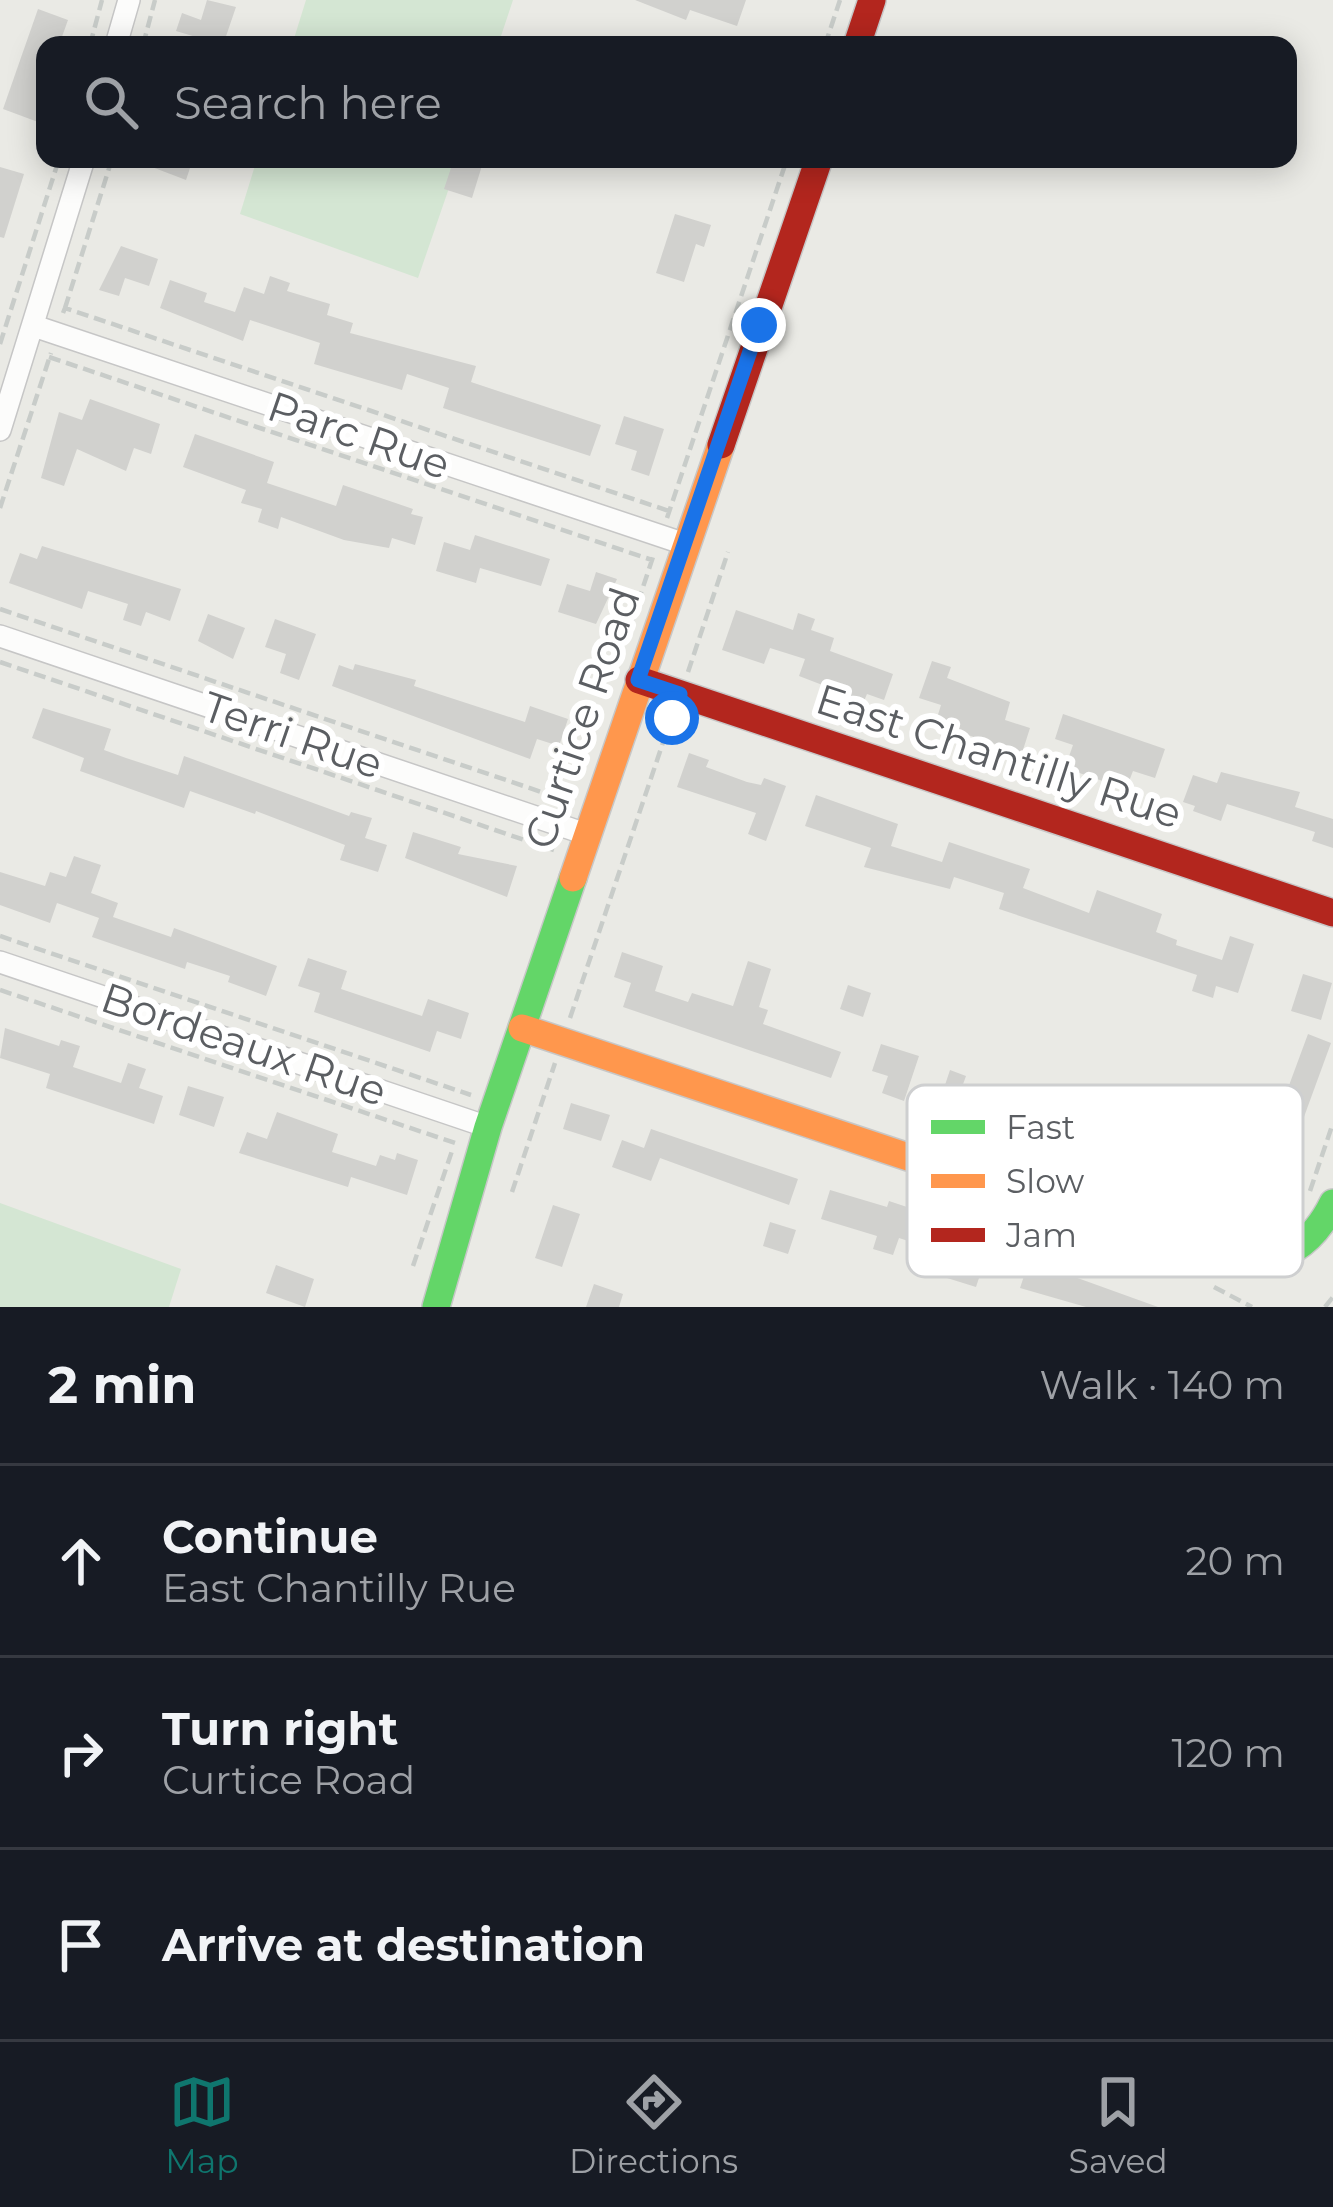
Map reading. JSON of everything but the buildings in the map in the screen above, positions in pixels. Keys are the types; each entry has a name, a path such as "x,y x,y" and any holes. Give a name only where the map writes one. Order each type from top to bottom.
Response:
{"street":[{"path":"119,36 129,0"},
{"path":"860,36 872,0"},
{"path":"0,430 81,168"},
{"name":"Curtice Road","path":"436,1307 488,1127 816,168"},
{"name":"Parc Rue","path":"34,326 685,544"},
{"name":"Terri Rue","path":"0,636 586,834"},
{"name":"East Chantilly Rue","path":"638,680 1333,913"},
{"name":"Bordeaux Rue","path":"0,962 488,1127"},
{"path":"522,1028 907,1157"},
{"path":"1303,1243 1318,1230 1319,1202"}],"path":[{"path":"92,36 102,0"},
{"path":"145,36 155,0"},
{"path":"828,36 840,0"},
{"path":"0,344 55,168"},
{"path":"0,508 109,168"},
{"path":"65,308 669,512"},
{"path":"50,357 652,560"},
{"path":"512,1192 728,552"},
{"path":"0,609 571,802"},
{"path":"0,662 554,850"},
{"path":"0,936 471,1095"},
{"path":"0,990 455,1143"},
{"path":"1319,1202 1333,1123"},
{"path":"1325,1307 1333,1297"}],"green space":[{"path":"306,0 513,0 501,36 295,36"},
{"path":"254,168 456,168 418,278 240,214"},
{"path":"0,1203 181,1269 169,1307 0,1307"}],"traffic: fast":[{"path":"436,1307 488,1127 573,878"},
{"path":"1303,1242 1333,1203"}],"traffic: slow":[{"path":"573,878 721,445"},
{"path":"522,1028 907,1157"}],"traffic: jam":[{"path":"860,36 872,0"},
{"path":"721,445 816,168"},
{"path":"639,680 1333,913"}],"route":[{"path":"672,718 680,694 638,680 759,325"}]}
